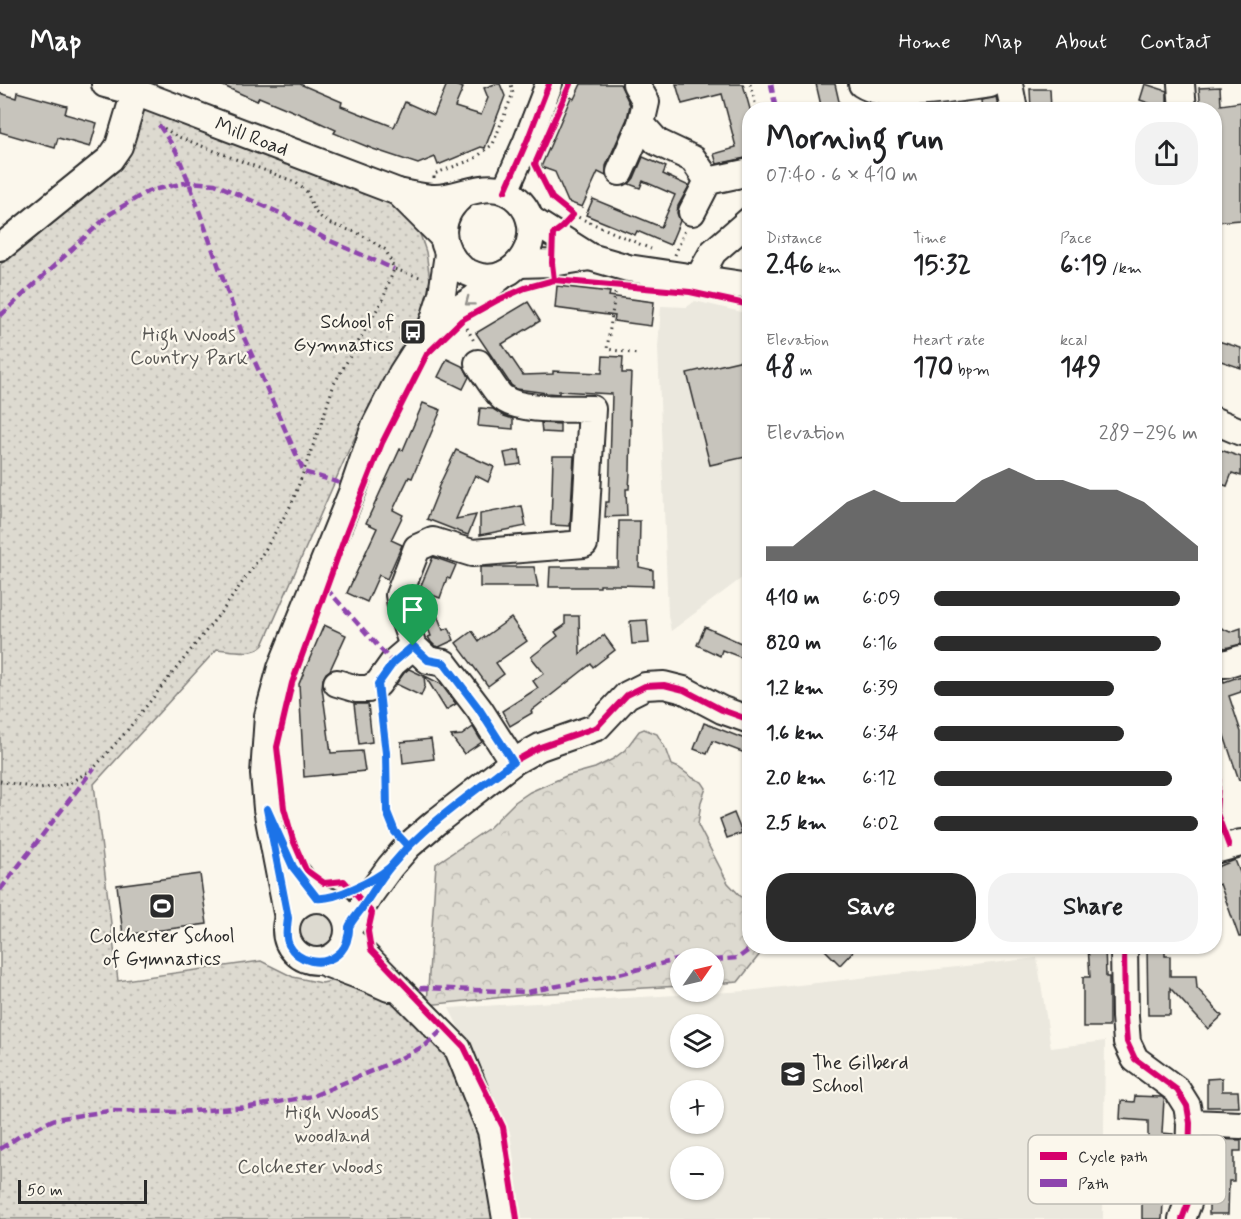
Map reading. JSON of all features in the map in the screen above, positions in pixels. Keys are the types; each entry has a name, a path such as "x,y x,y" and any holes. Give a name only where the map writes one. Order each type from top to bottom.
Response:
{"street":[{"name":"Mill Road","path":"105,84 134,97 398,192 434,198 464,194 478,189 494,188 505,191 518,200 530,219 590,257 628,268 742,285"},
{"path":"505,191 549,84"},
{"path":"620,172 641,124 646,102 636,84"},
{"path":"862,84 868,88 885,92 901,93 990,84"},
{"path":"1009,84 1012,102"},
{"path":"1181,84 1182,102"},
{"path":"0,248 110,159 118,146 134,97"},
{"path":"641,124 657,142 693,159 708,181"},
{"path":"708,181 742,174"},
{"path":"692,212 708,181"},
{"name":"Mill Road","path":"398,192 445,245 464,271 488,277 511,269 590,257"},
{"path":"405,996 323,962 312,962 301,958 289,945 286,934 288,918 267,809 264,774 268,716 281,668 353,490 375,426 402,373 432,326 442,294 446,214 455,201 464,194"},
{"path":"432,326 472,300 511,269 530,248 532,235 530,219"},
{"path":"698,279 713,252 742,227"},
{"path":"478,363 502,398 521,406 592,409 584,544 472,553 433,541 417,548 399,595 413,646 428,660 444,663 479,709 513,762"},
{"path":"1222,424 1241,432"},
{"path":"337,683 357,689 373,686 393,663 413,646"},
{"path":"1222,663 1241,660"},
{"path":"323,962 336,956 344,948 349,933 371,893 408,846 513,762 540,747 597,727 627,695 645,686 664,685 684,690 722,710 742,717"},
{"path":"267,809 293,867 321,899 340,908 346,917 349,933 405,996 458,1049 491,1131 506,1219"},
{"path":"288,918 302,902 321,899 364,884 390,867"},
{"path":"1124,954 1127,1042 1136,1059 1178,1090 1187,1106 1190,1135"},
{"path":"1190,1123 1241,1125"},
{"path":"1182,1219 1188,1204"}],"path":[{"path":"434,198 434,174 474,159 493,144 513,93 511,84"},
{"path":"750,84 755,102"},
{"path":"0,780 40,789 68,784 94,768 125,733 225,607 265,549 292,503 334,384 383,299 394,269 386,250 358,233 328,223 315,212 307,192 295,182 176,136 159,125 153,110 134,97"},
{"path":"566,209 573,215 653,250"},
{"path":"668,274 692,212"},
{"path":"553,234 573,215"},
{"path":"394,269 430,280"},
{"path":"606,284 627,286"},
{"path":"616,285 607,349 637,354"},
{"path":"373,686 386,753 387,812 395,832 408,846"}],"shaded area":[{"path":"695,301 742,312 742,578 671,631 668,615 658,347 661,306 687,307"},
{"name":"The Gilberd School","path":"1037,958 1051,1048 1105,1041 1104,1135 1028,1135 1028,1204 1103,1204 1103,1219 522,1219 510,1132 449,1008 670,995 670,1002 724,1002 724,992"}],"green space":[{"name":"High Woods Country Park","path":"143,107 218,133 396,205 419,231 426,252 430,280 427,299 421,315 351,445 263,645 248,651 217,649 94,784 118,981 261,961 293,977 322,983 342,979 394,998 454,1058 479,1134 494,1219 0,1219 0,265 119,151"},
{"path":"644,729 657,734 672,765 702,782 706,788 701,802 698,825 728,883 742,898 742,954 760,954 738,982 724,983 724,948 670,948 670,987 534,994 427,1005 436,864 489,828 515,802 530,792 566,776 595,768 625,750 639,731"},
{"path":"317,911 325,912 332,917 337,924 337,940 332,947 325,952 317,953 309,952 302,947 297,940 296,932 297,924 302,917 309,912"}],"building":[{"path":"219,84 300,84 342,102 341,106 394,127 405,102 434,115 447,84 463,88 455,107 481,115 488,98 484,88 500,84 505,96 485,148 481,147 438,165 435,157 418,164 373,149 334,133 336,130 314,120 259,97 257,101"},
{"path":"581,84 620,84 630,105 627,119 606,166 606,176 598,172 582,207 568,202 555,172 541,167 571,97 574,99"},
{"path":"676,84 743,84 748,102 742,102 742,159 717,164 714,154 736,147 722,94 682,104"},
{"path":"816,84 835,84 839,102 820,102"},
{"path":"1145,84 1167,91 1167,102 1140,100"},
{"path":"1220,87 1221,102 1200,102 1199,88"},
{"path":"1030,89 1050,89 1051,102 1031,102"},
{"path":"17,92 67,106 65,114 97,123 90,147 58,138 55,148 0,132 0,93 16,98"},
{"path":"996,97 997,102 981,102 981,100"},
{"path":"1241,102 1241,220 1222,221 1222,105"},
{"path":"643,157 666,167 663,174 689,186 678,206 677,213 680,221 670,245 637,231 635,235 586,215 593,199 661,227 675,195 643,181 640,188 629,184"},
{"path":"557,286 610,292 609,296 654,302 651,326 614,321 615,316 555,308"},
{"path":"528,302 540,321 502,344 523,375 553,374 553,371 602,373 603,356 623,357 622,373 631,373 627,516 605,517 606,502 609,502 612,394 559,391 559,394 517,389 511,385 476,333"},
{"path":"1222,342 1241,348 1241,368 1222,361"},
{"path":"447,359 464,367 469,377 463,389 438,377"},
{"path":"742,360 742,458 710,465 687,373"},
{"path":"423,403 441,410 412,478 409,477 393,510 403,515 391,540 402,545 387,579 379,575 367,602 347,593 377,528 366,523 400,449 403,450"},
{"path":"480,408 493,409 513,419 513,429 478,426"},
{"path":"541,423 560,424 560,433 542,432"},
{"path":"456,450 494,467 488,482 475,475 456,519 476,515 468,535 427,519 438,488"},
{"path":"519,450 521,464 507,466 504,453"},
{"path":"1222,450 1241,457 1241,476 1232,473 1227,486 1222,484"},
{"path":"553,456 574,456 570,526 551,525"},
{"path":"522,506 526,526 480,535 480,514"},
{"path":"619,521 640,521 639,567 653,570 653,586 549,587 550,567 618,567"},
{"path":"433,557 456,565 450,579 447,578 440,598 419,590"},
{"path":"480,567 534,567 538,587 480,587"},
{"path":"432,602 443,630 449,628 454,640 439,647 435,646 428,637 431,636 420,607"},
{"path":"565,616 579,616 580,654 604,635 615,650 593,667 591,664 531,711 532,713 510,726 502,711 538,688 533,681 544,673 531,657 558,636 555,632 565,625"},
{"path":"511,618 527,641 496,663 504,674 488,686 456,643 472,631 479,641"},
{"path":"647,620 649,643 632,644 630,621"},
{"path":"324,625 346,635 330,670 323,679 322,688 331,753 362,751 365,771 304,777 299,684"},
{"path":"705,627 742,643 742,658 722,650 720,656 697,645"},
{"path":"1222,628 1230,632 1241,628 1241,644 1222,647"},
{"path":"409,669 424,676 425,686 421,696 396,684"},
{"path":"425,676 441,684 456,704 446,710"},
{"path":"1241,676 1241,692 1229,696 1241,732 1241,780 1239,780 1222,730 1222,679 1224,682"},
{"path":"354,704 368,704 372,742 359,744"},
{"path":"704,723 742,738 742,752 713,741 707,754 694,749"},
{"path":"473,727 482,742 464,754 451,736 462,735"},
{"path":"431,739 434,759 403,763 401,742"},
{"path":"734,813 742,833 727,838 720,819"},
{"path":"1235,860 1241,875 1241,937 1239,937 1222,890 1222,865"},
{"name":"Colchester School of Gymnastics","path":"200,874 207,924 123,935 117,885"},
{"path":"829,954 850,954 840,965"},
{"path":"1089,954 1105,954 1106,977 1109,977 1109,1027 1083,1027 1083,977 1090,977"},
{"path":"1147,954 1165,954 1165,956 1170,956 1170,976 1196,976 1197,988 1222,1016 1208,1029 1170,988 1170,1015 1148,1015"},
{"path":"1222,1078 1222,1091 1238,1091 1239,1107 1207,1107 1207,1079"},
{"path":"1135,1096 1162,1097 1164,1099 1162,1133 1173,1135 1148,1135 1148,1121 1120,1119 1121,1101 1134,1102"},
{"path":"1226,1139 1241,1140 1241,1151 1234,1151 1234,1181 1229,1181 1228,1214 1209,1214 1209,1204 1226,1204"},
{"path":"1142,1204 1163,1204 1162,1219 1142,1219"}],"marked path":[{"path":"771,84 774,102"},
{"path":"159,125 176,151 189,182 242,333 304,472 341,485"},
{"path":"0,316 110,214 148,191 189,182 215,184 282,214 326,239 394,269"},
{"path":"326,588 393,663"},
{"path":"0,890 94,768"},
{"path":"724,959 738,958 743,954"},
{"path":"406,990 424,988 527,992 670,961"},
{"path":"0,1149 20,1136 55,1119 109,1111 177,1112 250,1107 313,1096 397,1060 426,1045 441,1031"}],"cycle path":[{"path":"505,191 549,84"},
{"path":"554,280 553,234 573,215 552,198 535,164 570,84"},
{"path":"517,1219 503,1127 464,1047 371,950 368,931 372,913 344,881 324,883 306,870 293,840 284,808 277,747 292,683 347,531 382,443 427,354 462,320 525,288 554,280 690,292 742,303"},
{"path":"390,867 408,846 436,822 513,762 540,747 597,727 627,695 645,686 664,685 684,690 722,710 742,717"},
{"path":"1222,827 1229,846"},
{"path":"1124,954 1127,1042 1135,1059 1177,1090 1187,1106 1190,1135"},
{"path":"1182,1219 1188,1204"}],"place":[{"name":"School of Gymnastics","path":"413,332"},
{"name":"Colchester School of Gymnastics","path":"162,906"},
{"name":"The Gilberd School","path":"793,1074"}],"route":[{"path":"413,646 393,663 378,684 386,753 387,812 395,832 408,846 390,867 364,884 325,899 317,898 293,867 267,809 288,918 286,934 289,945 301,958 312,962 323,962 336,956 344,948 349,927 371,893 408,846 513,762 479,709 444,663 428,660 413,646"}],"park label":[{"name":"High Woods woodland","path":"332,1124"},
{"name":"Colchester Woods","path":"310,1166"}]}
